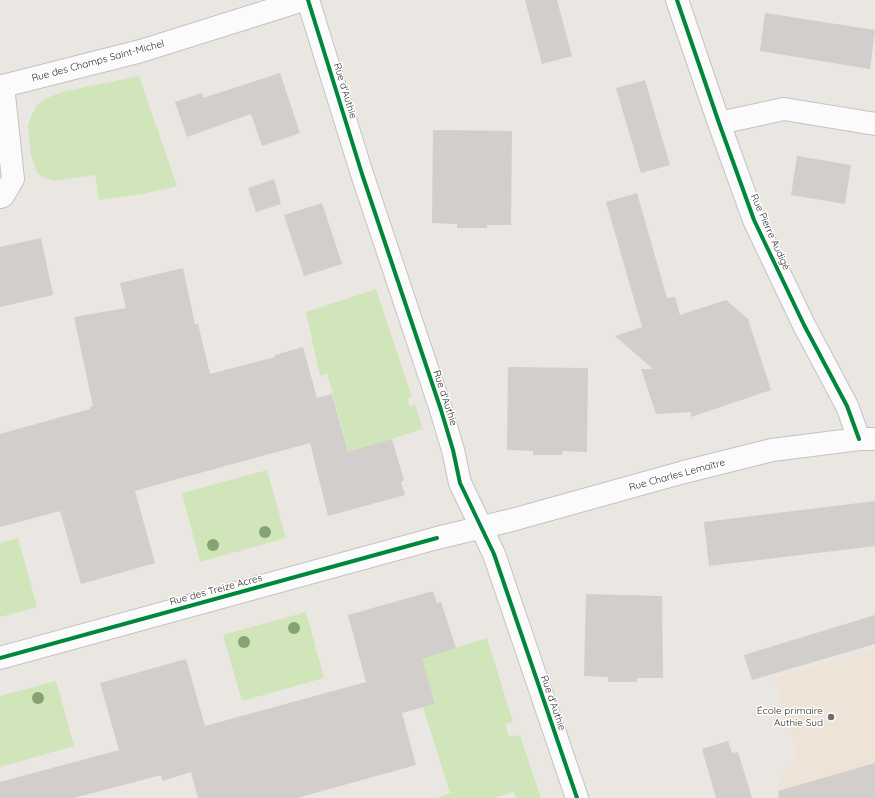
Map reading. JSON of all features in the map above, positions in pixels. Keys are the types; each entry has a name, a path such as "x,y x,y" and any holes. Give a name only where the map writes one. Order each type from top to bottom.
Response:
{"street":[{"name":"Rue des Champs Saint-Michel","path":"0,197 3,196 13,179 2,81 141,51 303,0"},
{"name":"Rue d'Authie","path":"308,0 362,174 441,410 453,450 460,483 496,559 577,798"},
{"name":"Rue Pierre Audigé","path":"677,0 754,220 804,325 847,406 867,439"},
{"path":"719,123 784,109 875,124"},
{"name":"Rue Charles Lemaître","path":"482,528 684,472 772,450 867,439"},
{"name":"Rue des Treize Acres","path":"0,658 437,538 482,528"}],"shaded area":[{"name":"École primaire Authie Sud","path":"875,649 875,798 776,798 779,784 785,771 798,755 775,678"}],"green space":[{"path":"139,76 177,186 143,194 99,200 95,175 53,181 44,178 37,173 31,155 28,126 37,105 47,98 62,92"},
{"path":"376,289 412,397 407,399 410,406 415,404 423,429 387,440 388,444 349,454 327,373 320,376 306,312"},
{"path":"267,470 286,538 200,562 182,493"},
{"path":"18,538 37,607 0,617 0,543"},
{"path":"306,612 324,678 242,701 223,635"},
{"path":"487,638 513,722 505,724 509,737 520,735 541,798 516,798 514,792 495,798 436,798 450,793 423,707 435,704 421,659"},
{"path":"56,681 74,746 0,767 0,696"}],"building":[{"path":"525,0 557,0 572,56 542,64"},
{"path":"765,13 875,30 870,69 760,51"},
{"path":"280,73 300,133 262,146 251,114 187,137 175,102 202,93 203,98"},
{"path":"645,80 670,165 641,173 616,88"},
{"path":"433,130 512,131 511,225 487,225 487,228 457,228 457,224 432,223"},
{"path":"797,156 851,165 845,204 791,195"},
{"path":"274,179 281,204 256,212 248,188"},
{"path":"637,193 667,298 675,297 680,315 726,300 748,319 771,390 691,417 691,412 656,414 641,369 653,369 615,336 642,327 606,202"},
{"path":"322,203 342,264 304,276 284,215"},
{"path":"41,238 53,295 0,307 0,247"},
{"path":"183,268 195,324 198,324 210,374 275,357 275,355 303,347 317,398 332,394 348,452 392,439 404,480 401,482 405,495 328,516 310,443 163,483 135,491 155,563 81,584 60,511 0,527 0,434 90,409 90,407 93,406 74,317 126,308 120,283"},
{"path":"508,367 588,368 587,452 563,451 562,455 533,455 533,451 507,450"},
{"path":"875,501 875,546 709,566 704,522"},
{"path":"433,591 437,603 441,602 456,648 422,659 435,704 402,713 416,765 297,798 198,798 191,772 162,781 161,775 74,798 0,798 0,782 119,750 100,683 186,659 205,726 366,682 348,615"},
{"path":"586,594 662,596 663,678 637,678 637,682 608,682 608,677 584,676"},
{"path":"875,615 875,644 752,680 744,655"},
{"path":"728,741 732,753 738,752 752,798 716,798 702,749"},
{"path":"875,763 875,798 779,798 778,791"}],"cycle path":[{"path":"308,0 362,174 441,410 453,450 460,483 494,554 577,798"},
{"path":"677,0 754,220 804,325 847,406 859,439"},
{"path":"0,658 437,538"}],"place":[{"name":"École primaire Authie Sud","path":"831,717"}]}
